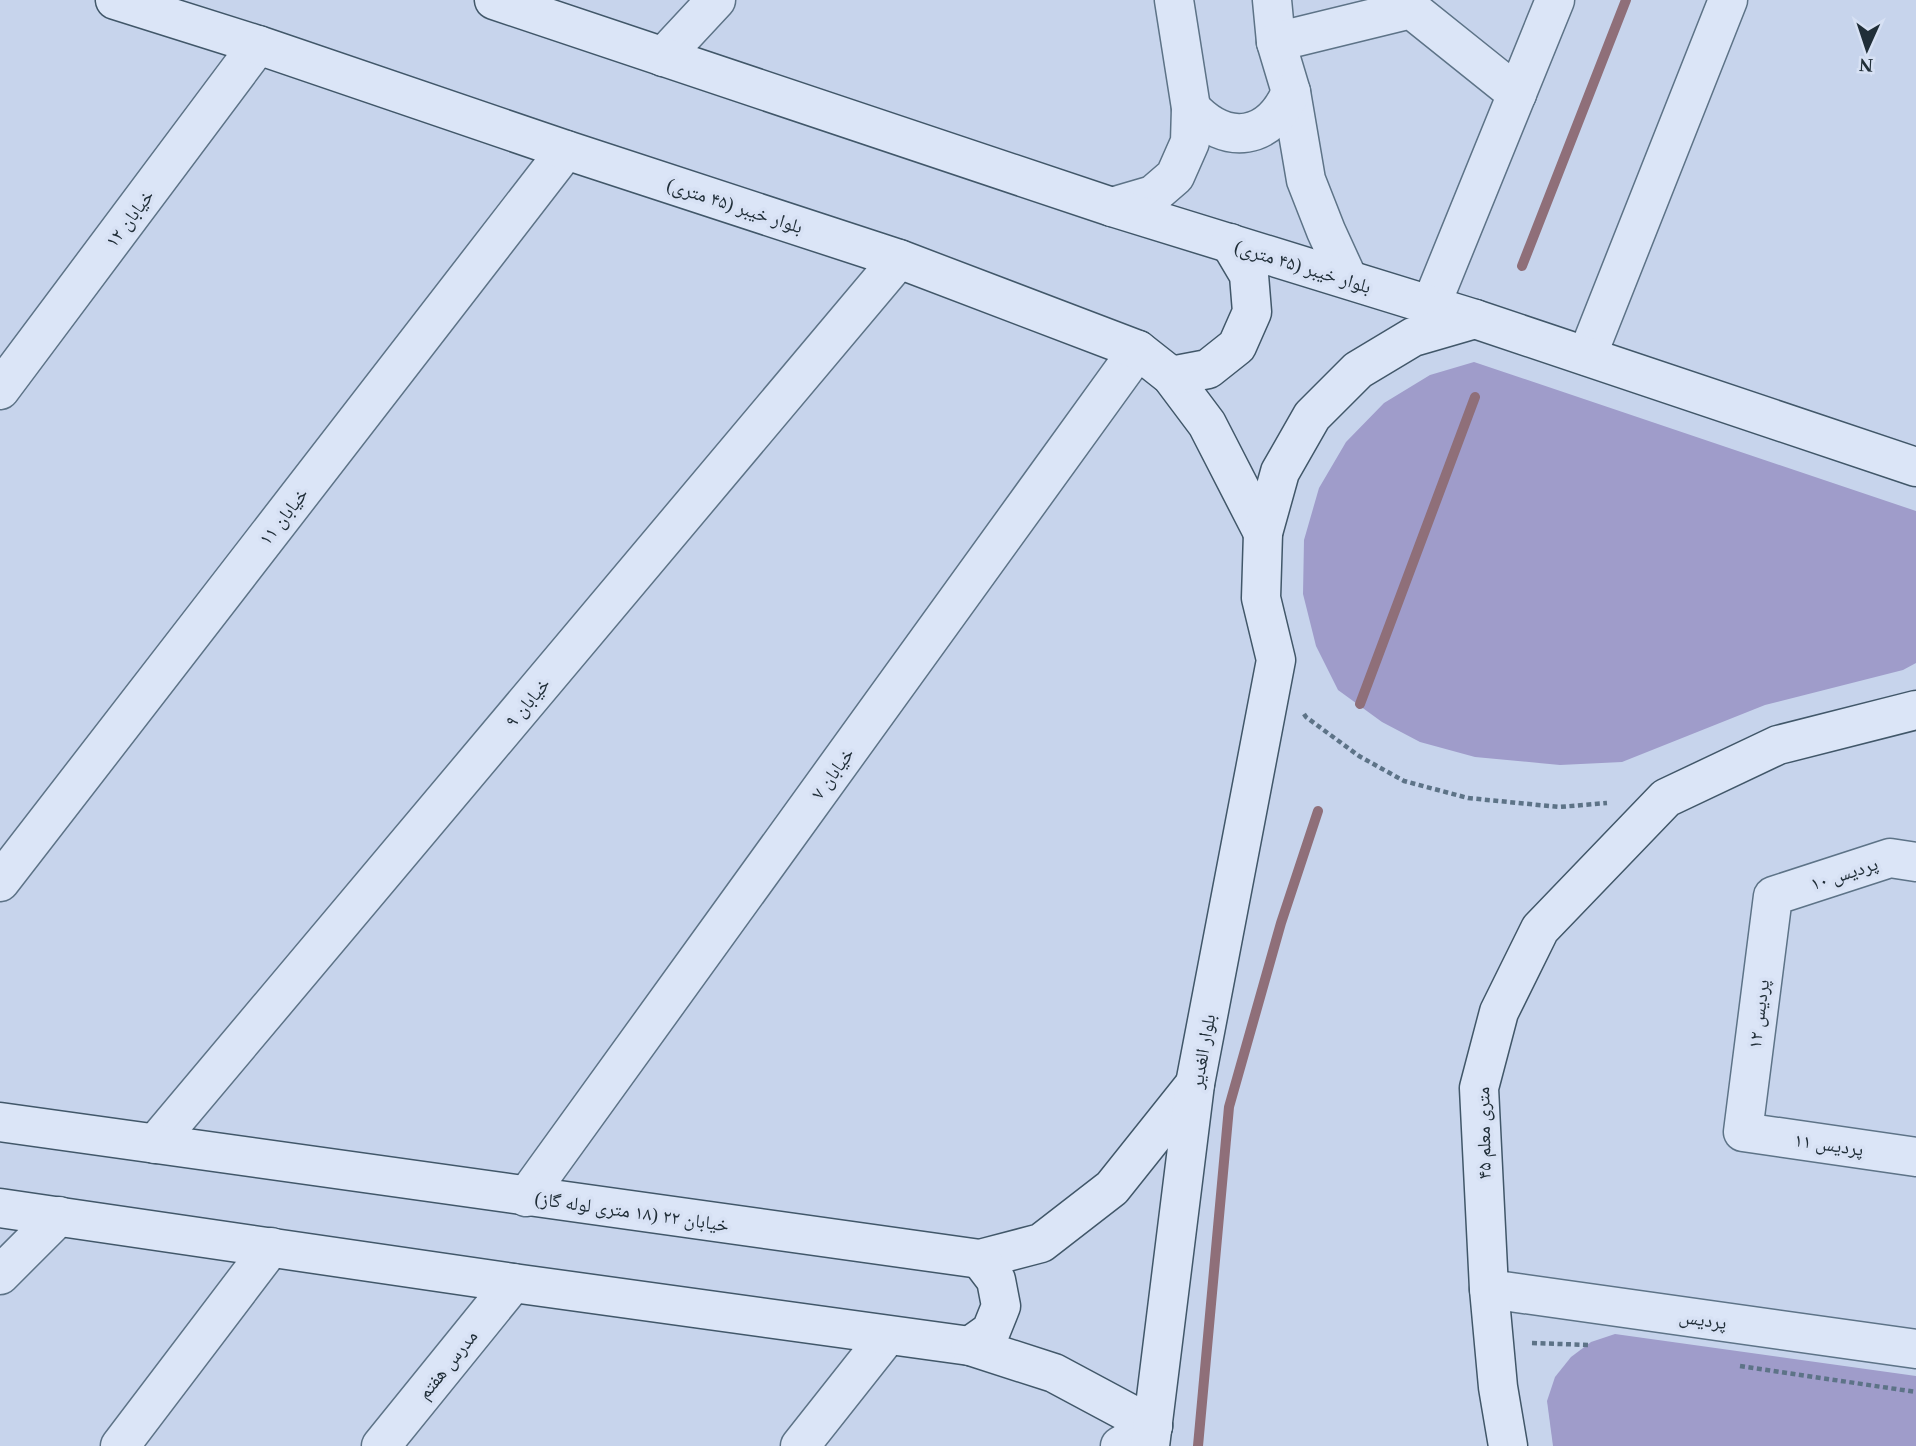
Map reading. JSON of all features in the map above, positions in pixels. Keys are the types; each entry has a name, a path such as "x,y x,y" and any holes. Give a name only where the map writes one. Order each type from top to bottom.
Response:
{"main road":[{"name":"بلوار خیبر (۴۵ متری)","path":"115,0 258,45 899,259 1138,350 1171,376 1208,424 1263,533"},
{"name":"بلوار خیبر (۴۵ متری)","path":"494,0 1112,207 1475,319 1916,467"},
{"path":"663,57 716,0"},
{"path":"1112,207 1153,195 1175,176 1190,142 1191,108 1174,0"},
{"path":"1272,0 1276,42 1291,92 1306,180 1348,279"},
{"path":"1431,305 1555,0"},
{"path":"1587,356 1728,0"},
{"path":"1276,42 1411,9 1517,94"},
{"name":"خیابان ۱۲","path":"0,390 258,45"},
{"path":"1191,108 1204,122 1220,130 1237,133 1255,130 1271,122 1283,108 1291,92"},
{"name":"خیابان ۱۱","path":"0,882 566,150"},
{"path":"1171,376 1208,369 1237,346 1242,335 1252,312 1250,275 1230,243"},
{"name":"خیابان ۹","path":"155,1144 899,259"},
{"path":"1276,660 1261,598 1263,533 1280,472 1312,416 1358,370 1413,337 1475,319"},
{"name":"خیابان ۷","path":"526,1196 1138,350"},
{"name":"بلوار الغدیر","path":"1149,1439 1195,1084 1276,660"},
{"path":"1666,798 1778,745 1916,710"},
{"name":"۴۵ متری معلم","path":"1508,1446 1498,1387 1489,1289 1479,1088 1499,1012 1539,929 1666,798"},
{"name":"پردیس ۱۰","path":"1773,896 1890,858 1916,862"},
{"name":"پردیس ۱۲","path":"1743,1132 1773,896"},
{"name":"خیابان ۲۲ (۱۸ متری لوله گاز)","path":"0,1122 980,1259 1041,1243 1112,1188 1195,1084"},
{"name":"پردیس ۱۱","path":"1743,1132 1916,1157"},
{"path":"0,1208 970,1346 1054,1373 1149,1439"},
{"path":"0,1275 59,1216"},
{"path":"120,1446 271,1247"},
{"path":"970,1346 991,1331 1001,1306 996,1280 980,1259"},
{"name":"مدرس هفتم","path":"381,1446 513,1283"},
{"name":"پردیس","path":"1489,1289 1916,1349"},
{"path":"800,1446 887,1336"},
{"path":"1478,1446 1498,1387"},
{"path":"1120,1446 1149,1439"}],"path":[{"path":"1276,660 1306,717 1359,756 1404,781 1468,798 1559,807 1666,798"},
{"path":"1494,1342 1598,1345"},
{"path":"1736,1366 1916,1392"}],"shaded area":[{"path":"1474,362 1916,511 1916,663 1903,670 1765,705 1622,762 1560,765 1475,757 1420,742 1382,722 1338,690 1316,646 1303,594 1304,540 1319,488 1346,442 1384,403 1430,375"},
{"path":"1615,1334 1916,1376 1916,1446 1553,1446 1547,1401 1555,1377 1571,1357 1591,1342"}],"waterway":[{"path":"1522,266 1626,0"},
{"path":"1360,704 1475,397"},
{"path":"1198,1446 1229,1107 1281,923 1318,811"}]}
